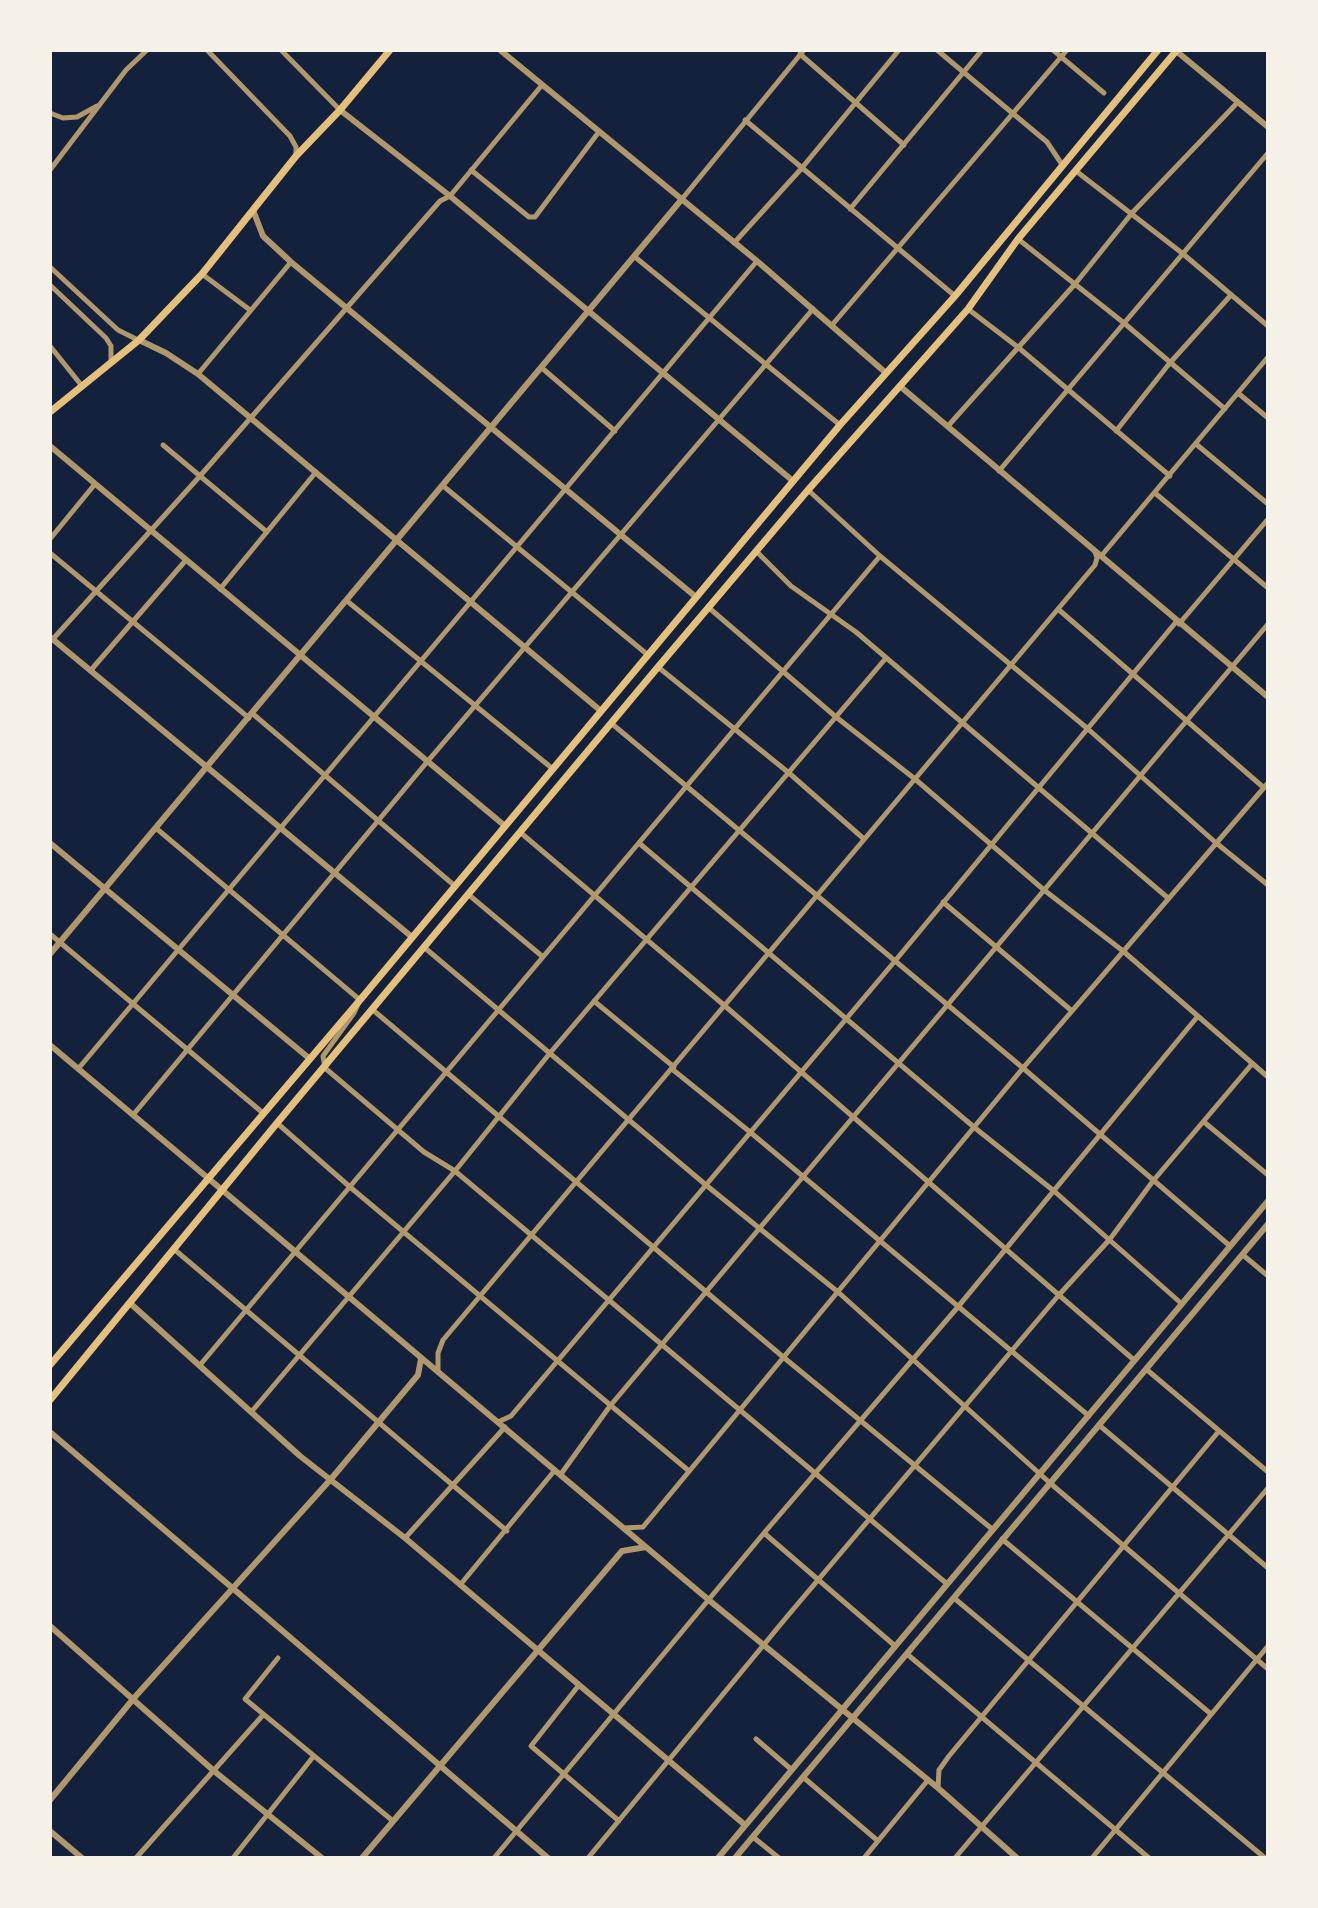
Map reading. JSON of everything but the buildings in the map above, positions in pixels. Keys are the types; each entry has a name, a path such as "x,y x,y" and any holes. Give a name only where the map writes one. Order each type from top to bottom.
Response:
{"main road":[{"path":"50,412 139,340 202,274 296,156 390,50"},
{"path":"50,1365 360,1000 840,425 955,296 1158,50"},
{"path":"50,1400 708,607 968,309 1018,239 1176,50"},
{"path":"886,373 901,387"}],"street":[{"path":"50,170 126,70 147,50"},
{"path":"207,50 290,136 296,147 296,156"},
{"path":"281,50 340,110 450,196 793,481"},
{"path":"500,50 757,261 886,373"},
{"path":"734,243 801,169 899,50"},
{"path":"937,50 1047,142 1063,166"},
{"path":"850,209 982,50"},
{"path":"1053,50 1104,93"},
{"path":"832,325 1067,50"},
{"path":"1176,50 1268,127"},
{"path":"50,954 590,311 802,52 904,145"},
{"path":"412,937 52,638 200,476 440,201 450,196 542,85"},
{"path":"50,113 63,118 83,116 105,98"},
{"path":"948,426 1075,284 1132,213 1238,102"},
{"path":"745,120 955,296"},
{"path":"471,170 529,217 535,217 598,133"},
{"path":"999,471 1268,153"},
{"path":"1076,170 1182,253 1268,326"},
{"path":"253,210 263,236 291,262 696,597"},
{"path":"1018,239 1225,409"},
{"path":"635,257 840,425"},
{"path":"78,1069 757,261"},
{"path":"198,374 291,262"},
{"path":"50,267 118,330 166,353 198,374 601,711"},
{"path":"202,274 250,310"},
{"path":"50,285 109,342 111,364"},
{"path":"1116,431 1169,364 1231,295"},
{"path":"133,1115 427,762 813,309"},
{"path":"968,309 1019,348 1170,476"},
{"path":"50,346 82,387"},
{"path":"1102,555 1268,357"},
{"path":"542,368 615,431"},
{"path":"901,387 1268,697"},
{"path":"1238,393 1268,418"},
{"path":"1196,444 1268,504"},
{"path":"163,445 267,532"},
{"path":"50,446 505,826"},
{"path":"220,589 316,472"},
{"path":"50,539 95,484"},
{"path":"442,485 648,655"},
{"path":"808,490 880,556 1088,729 1268,885"},
{"path":"1155,493 1268,588"},
{"path":"405,1538 895,961 1133,673 1268,519"},
{"path":"438,1372 438,1353 443,1340 1095,565 1097,558 1093,548"},
{"path":"756,551 791,586 886,658 1168,898"},
{"path":"50,553 327,776 455,886"},
{"path":"200,1365 880,556"},
{"path":"91,670 186,560"},
{"path":"347,601 553,769"},
{"path":"708,607 1044,890 1123,951 1268,1077"},
{"path":"624,1528 643,1527 1023,1068 1265,785 1058,609"},
{"path":"460,1585 1268,624"},
{"path":"253,1410 455,1171 550,1053 886,658"},
{"path":"658,667 789,773 864,839"},
{"path":"611,723 1230,1246"},
{"path":"157,829 360,1000 323,1056 325,1068 424,1152 455,1171 946,1583"},
{"path":"521,833 1134,1360"},
{"path":"50,843 310,1059"},
{"path":"639,843 975,1128 1054,1191 1182,1304"},
{"path":"469,895 543,957"},
{"path":"943,902 1072,1011"},
{"path":"50,934 263,1113"},
{"path":"425,948 838,1292 1050,1483 1268,1669"},
{"path":"594,1001 1089,1416"},
{"path":"373,1010 992,1529"},
{"path":"494,1858 764,1533 957,1308 1198,1016"},
{"path":"50,1045 710,1601 938,1788 1017,1858"},
{"path":"588,1858 819,1579 1058,1296 1110,1239 1153,1181 1252,1064"},
{"path":"1204,1122 1268,1175"},
{"path":"277,1123 689,1471"},
{"path":"718,1858 1268,1201"},
{"path":"735,1858 1268,1224"},
{"path":"175,1250 507,1531"},
{"path":"1243,1255 1268,1276"},
{"path":"131,1304 253,1410 300,1456 405,1538 745,1825"},
{"path":"50,1800 134,1698 331,1479 418,1375 421,1359"},
{"path":"1146,1369 1268,1472"},
{"path":"1099,1425 1268,1568"},
{"path":"938,1788 939,1770 1219,1431"},
{"path":"50,1432 548,1858"},
{"path":"955,1858 1268,1488"},
{"path":"764,1533 894,1645"},
{"path":"1002,1539 1211,1714"},
{"path":"362,1858 622,1551 646,1547"},
{"path":"954,1598 1265,1858"},
{"path":"50,1626 214,1771 322,1858"},
{"path":"1092,1858 1268,1646"},
{"path":"907,1654 1149,1858"},
{"path":"278,1658 245,1699 393,1821"},
{"path":"579,1685 531,1745 619,1821"},
{"path":"136,1858 263,1714"},
{"path":"756,1739 792,1770"},
{"path":"233,1858 313,1757"},
{"path":"802,1777 878,1841"},
{"path":"864,1858 928,1780"},
{"path":"50,1831 82,1858"},
{"path":"753,1837 779,1858"}]}
